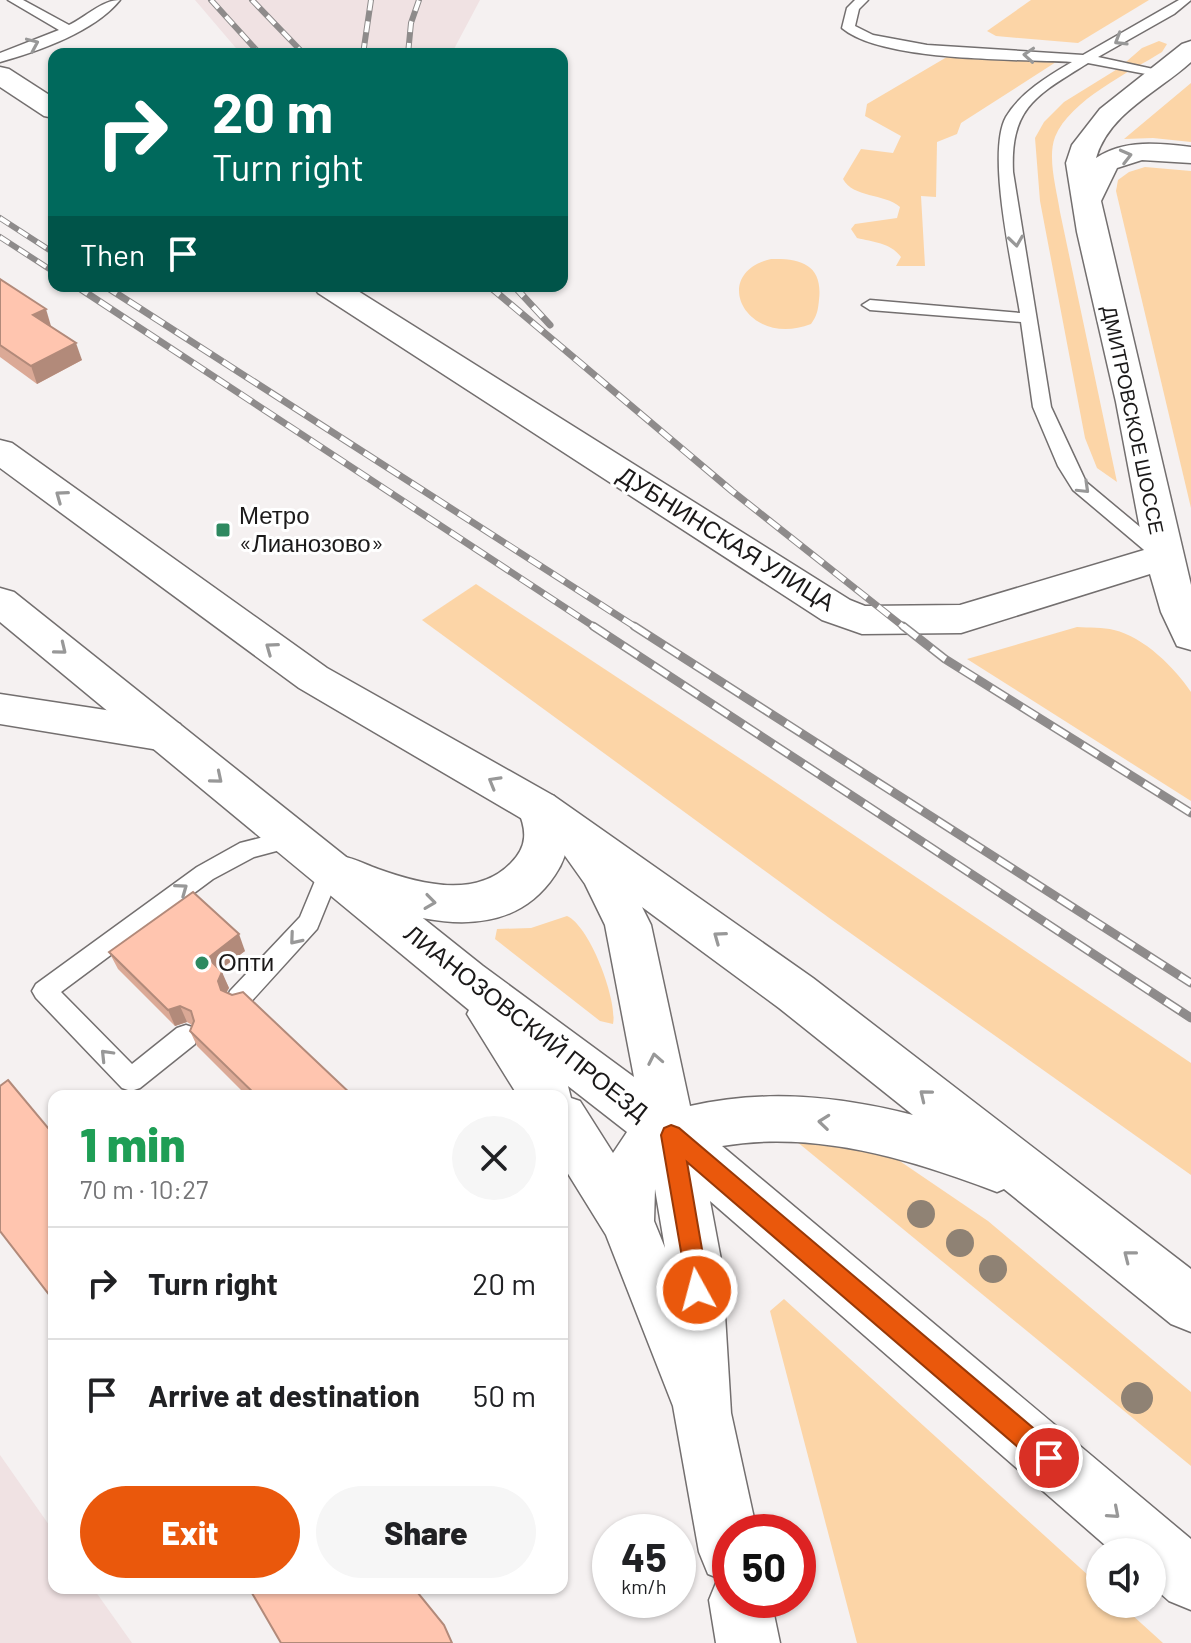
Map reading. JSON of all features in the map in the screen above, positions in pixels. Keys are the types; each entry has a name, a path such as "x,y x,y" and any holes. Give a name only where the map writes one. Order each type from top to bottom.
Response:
{"main road":[{"name":"ДМИТРОВСКОЕ ШОССЕ","path":"1191,49 1095,127 1082,149 1080,163 1140,435 1163,557 1172,592 1191,636"},
{"path":"0,75 48,106"},
{"path":"1086,201 1100,168 1115,157 1140,152 1191,155"},
{"name":"ДУБНИНСКАЯ УЛИЦА","path":"338,292 836,610 862,620 961,619 1163,557"},
{"path":"0,451 313,678 550,816 796,993 1191,1304"},
{"name":"ЛИАНОЗОВСКИЙ ПРОЕЗД","path":"0,601 466,980 671,1135 1191,1579"},
{"path":"0,709 165,735"},
{"path":"330,870 405,898 455,905 500,898 529,878 547,854 550,816"},
{"path":"550,816 601,872 628,925 695,1265 702,1413 722,1514"},
{"path":"466,980 543,1090"},
{"path":"627,1221 627,1184 643,1151 671,1135 719,1121 791,1119 864,1127 955,1151 1032,1181"},
{"path":"568,1128 627,1221 702,1413"},
{"path":"743,1618 748,1643"}],"lane":[{"path":"14,0 66,29"},
{"path":"0,58 102,12 114,0"},
{"path":"862,0 853,8 848,28 864,38 939,48 1087,60 1162,75"},
{"path":"1163,557 1121,518 1079,486 1042,407 1006,172 1006,137 1014,115 1025,100 1187,0"},
{"path":"870,305 1027,318"},
{"path":"186,1036 131,1080 44,991 205,873 248,849 291,839"},
{"path":"239,998 309,922 330,870"}],"shaded area":[{"path":"195,0 480,0 455,48 236,48"},
{"path":"1031,0 1149,0 1078,43 996,36 987,31"},
{"path":"1159,41 1167,44 1162,52 1087,99 1063,124 1053,145 1052,164 1060,212 1117,482 1097,468 1085,438 1040,201 1035,138 1044,122 1064,102 1119,68 1142,48"},
{"path":"952,54 1056,62 961,123 957,134 937,142 936,197 921,196 925,266 896,266 901,257 897,252 857,238 851,229 855,224 897,218 900,207 886,199 861,193 843,179 861,149 893,153 901,136 865,116 867,104"},
{"path":"1191,83 1191,142 1124,139"},
{"path":"1145,167 1191,171 1191,508 1116,191 1118,180 1129,172"},
{"path":"771,259 793,260 814,272 818,279 819,300 811,324 788,329 769,326 754,318 743,306 739,293 742,279 752,267"},
{"path":"476,584 1191,1063 1191,1175 832,920 422,620"},
{"path":"1077,627 1110,629 1136,639 1168,664 1191,692 1191,801 967,659"},
{"path":"567,916 585,934 600,965 611,999 613,1024 600,1021 495,939 497,929 531,928"},
{"path":"796,1141 882,1149 988,1221 1191,1392 1191,1466"},
{"path":"784,1299 1086,1573 1086,1618 1135,1618 1163,1643 857,1643 770,1311"},
{"path":"0,1455 48,1523 48,1594 97,1594 132,1643 0,1643"}],"building":[{"path":"0,279 46,309 33,315 76,343 31,366 0,345"},
{"path":"193,892 239,934 208,958 222,972 218,981 221,990 232,995 243,992 347,1090 251,1090 190,1031 194,1021 191,1011 180,1006 168,1010 109,952"},
{"path":"8,1080 48,1128 48,1293 0,1231 0,1086"},
{"path":"252,1594 419,1594 444,1625 452,1643 281,1643"}],"railway":[{"path":"211,0 255,48"},
{"path":"252,0 298,48"},
{"path":"364,48 371,0"},
{"path":"409,48 411,23 419,0"},
{"path":"0,218 48,249"},
{"path":"0,237 48,268"},
{"path":"85,292 596,628"},
{"path":"114,292 637,628"},
{"path":"496,292 732,491 905,628"},
{"path":"520,292 550,325"},
{"path":"593,626 1191,1018"},
{"path":"634,626 1191,983"},
{"path":"903,626 945,659 1191,813"}],"place":[{"name":"Метро «Лианозово»","path":"223,530"},
{"name":"Опти","path":"202,963"}],"route":[{"path":"697,1290 671,1135 1049,1458"}]}
